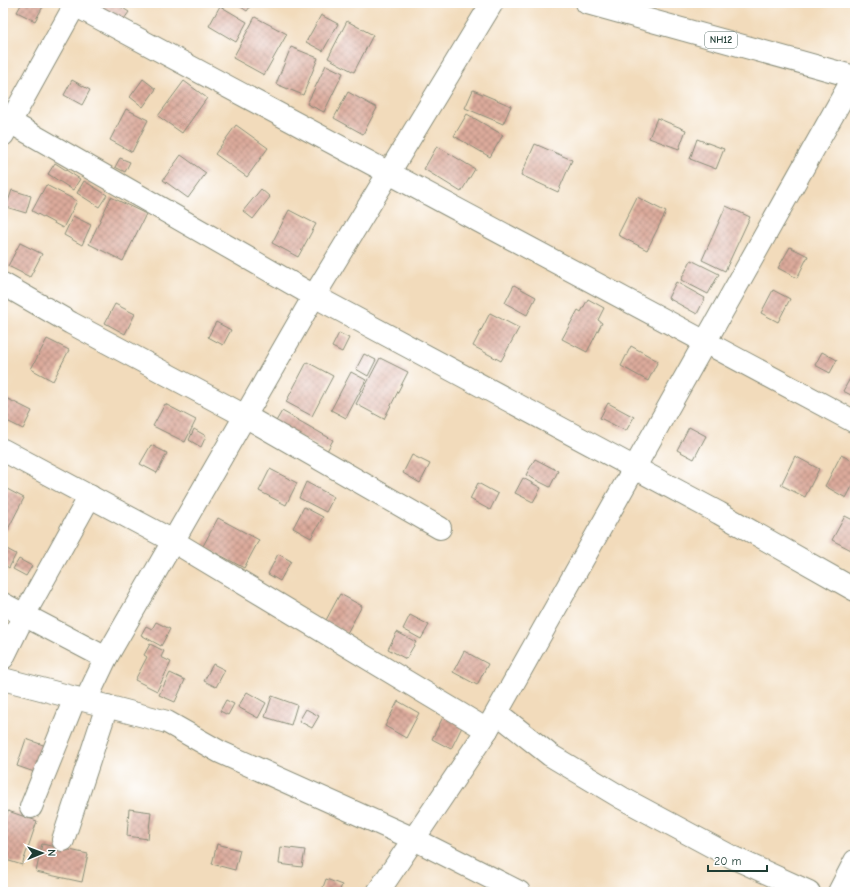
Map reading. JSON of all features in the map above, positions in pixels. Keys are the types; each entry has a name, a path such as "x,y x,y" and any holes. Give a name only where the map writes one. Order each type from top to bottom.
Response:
{"main road":[{"path":"31,807 81,699 314,296 492,3"},
{"name":"NH12","path":"587,3 854,77"},
{"path":"855,422 74,4 6,125 314,296 719,513 855,590"},
{"path":"378,892 492,722 854,77"},
{"path":"3,284 71,323 245,416 440,528"},
{"path":"3,450 173,541 550,755 622,798 732,857 809,892"},
{"path":"3,658 24,615 90,496"},
{"path":"3,604 106,658"},
{"path":"3,679 167,722 220,752 414,839 519,892"},
{"path":"63,840 107,706"},
{"path":"839,892 855,861"}],"building":[{"path":"22,3 45,3 35,21 17,12"},
{"path":"99,3 115,3 129,12 119,26 94,10"},
{"path":"235,3 253,3 247,11"},
{"path":"220,6 247,22 236,42 209,26"},
{"path":"321,15 338,24 323,51 306,42"},
{"path":"255,17 287,34 264,75 233,58"},
{"path":"347,21 373,35 354,72 328,58"},
{"path":"291,47 318,58 303,95 276,84"},
{"path":"326,65 343,73 324,112 307,104"},
{"path":"143,79 156,89 143,107 130,97"},
{"path":"72,80 90,90 82,105 64,95"},
{"path":"184,81 207,98 182,133 158,116"},
{"path":"473,90 511,106 503,124 465,108"},
{"path":"348,92 377,108 363,134 334,118"},
{"path":"126,109 148,120 132,152 110,140"},
{"path":"467,114 503,135 490,157 454,136"},
{"path":"657,118 686,130 679,149 649,138"},
{"path":"236,125 268,148 247,177 215,154"},
{"path":"697,139 724,149 716,169 690,159"},
{"path":"535,144 572,160 558,192 521,175"},
{"path":"437,146 475,169 461,192 424,169"},
{"path":"181,155 206,173 188,198 163,180"},
{"path":"120,158 130,162 125,172 115,167"},
{"path":"55,163 80,179 73,190 48,174"},
{"path":"84,181 107,195 99,207 77,193"},
{"path":"46,185 77,201 63,228 32,211"},
{"path":"261,189 270,197 253,219 243,211"},
{"path":"12,190 31,196 26,213 6,207"},
{"path":"111,197 146,214 123,261 89,244"},
{"path":"637,197 666,212 647,250 618,235"},
{"path":"726,206 750,217 725,271 702,260"},
{"path":"289,210 316,224 298,257 272,243"},
{"path":"73,216 91,225 82,245 64,235"},
{"path":"20,243 42,254 30,277 8,266"},
{"path":"790,247 808,256 797,278 778,268"},
{"path":"691,260 719,274 708,294 681,280"},
{"path":"676,282 705,298 697,314 668,298"},
{"path":"514,285 536,297 527,315 505,303"},
{"path":"773,290 790,299 778,322 761,313"},
{"path":"588,299 604,308 598,320 602,323 587,352 562,339 578,310 581,312"},
{"path":"115,304 135,314 125,334 105,323"},
{"path":"490,313 519,328 501,361 473,346"},
{"path":"216,322 231,330 223,345 208,337"},
{"path":"339,333 349,338 342,352 332,347"},
{"path":"47,339 69,350 53,381 31,369"},
{"path":"631,346 658,361 648,381 621,366"},
{"path":"822,352 837,360 830,373 815,365"},
{"path":"364,354 376,360 368,376 356,369"},
{"path":"380,358 408,372 384,419 356,404"},
{"path":"307,362 333,376 312,416 286,402"},
{"path":"351,372 366,380 346,418 331,410"},
{"path":"852,375 855,376 855,397 843,391"},
{"path":"8,399 32,411 23,429 3,419 3,408"},
{"path":"608,403 634,417 626,431 600,418"},
{"path":"165,404 196,420 185,442 153,426"},
{"path":"282,411 333,440 327,451 275,423"},
{"path":"689,427 706,436 694,459 677,450"},
{"path":"194,429 206,436 201,447 189,440"},
{"path":"151,445 167,453 157,473 140,464"},
{"path":"412,455 430,464 420,483 403,473"},
{"path":"841,455 855,462 855,481 846,498 825,486"},
{"path":"795,456 819,469 805,497 781,485"},
{"path":"535,459 558,471 550,487 526,475"},
{"path":"270,469 297,483 286,505 259,491"},
{"path":"523,478 541,488 533,502 515,493"},
{"path":"306,482 334,497 326,512 299,498"},
{"path":"478,483 498,494 490,510 470,499"},
{"path":"7,489 24,498 7,531 3,529 3,498"},
{"path":"304,507 323,517 311,538 293,528"},
{"path":"845,516 855,521 855,552 832,540"},
{"path":"218,518 259,540 244,568 203,546"},
{"path":"5,548 16,554 9,568 3,564 3,552"},
{"path":"278,554 291,561 280,581 268,574"},
{"path":"19,559 32,566 26,576 13,569"},
{"path":"340,594 362,606 347,633 325,622"},
{"path":"410,615 429,625 421,639 403,629"},
{"path":"156,622 170,629 161,646 141,635 146,626 152,629"},
{"path":"397,632 416,642 406,659 388,649"},
{"path":"150,644 164,651 161,657 171,662 157,691 135,680 147,657 144,655"},
{"path":"464,651 488,664 477,685 453,672"},
{"path":"213,664 225,670 216,687 204,681"},
{"path":"170,673 185,680 175,702 159,695"},
{"path":"247,692 266,703 258,718 238,707"},
{"path":"272,696 297,705 291,725 265,717"},
{"path":"226,700 234,704 228,715 220,711"},
{"path":"398,701 419,713 406,738 385,726"},
{"path":"306,709 319,716 312,728 299,721"},
{"path":"444,715 463,725 451,749 432,739"},
{"path":"26,739 49,747 40,774 17,766"},
{"path":"129,809 151,812 148,839 127,836"},
{"path":"8,811 37,821 22,865 3,859 3,824"},
{"path":"42,844 88,854 82,882 36,872"},
{"path":"217,844 240,850 235,870 212,864"},
{"path":"281,847 305,850 302,867 279,864"},
{"path":"326,879 342,885 339,892 327,892 322,890"}]}
